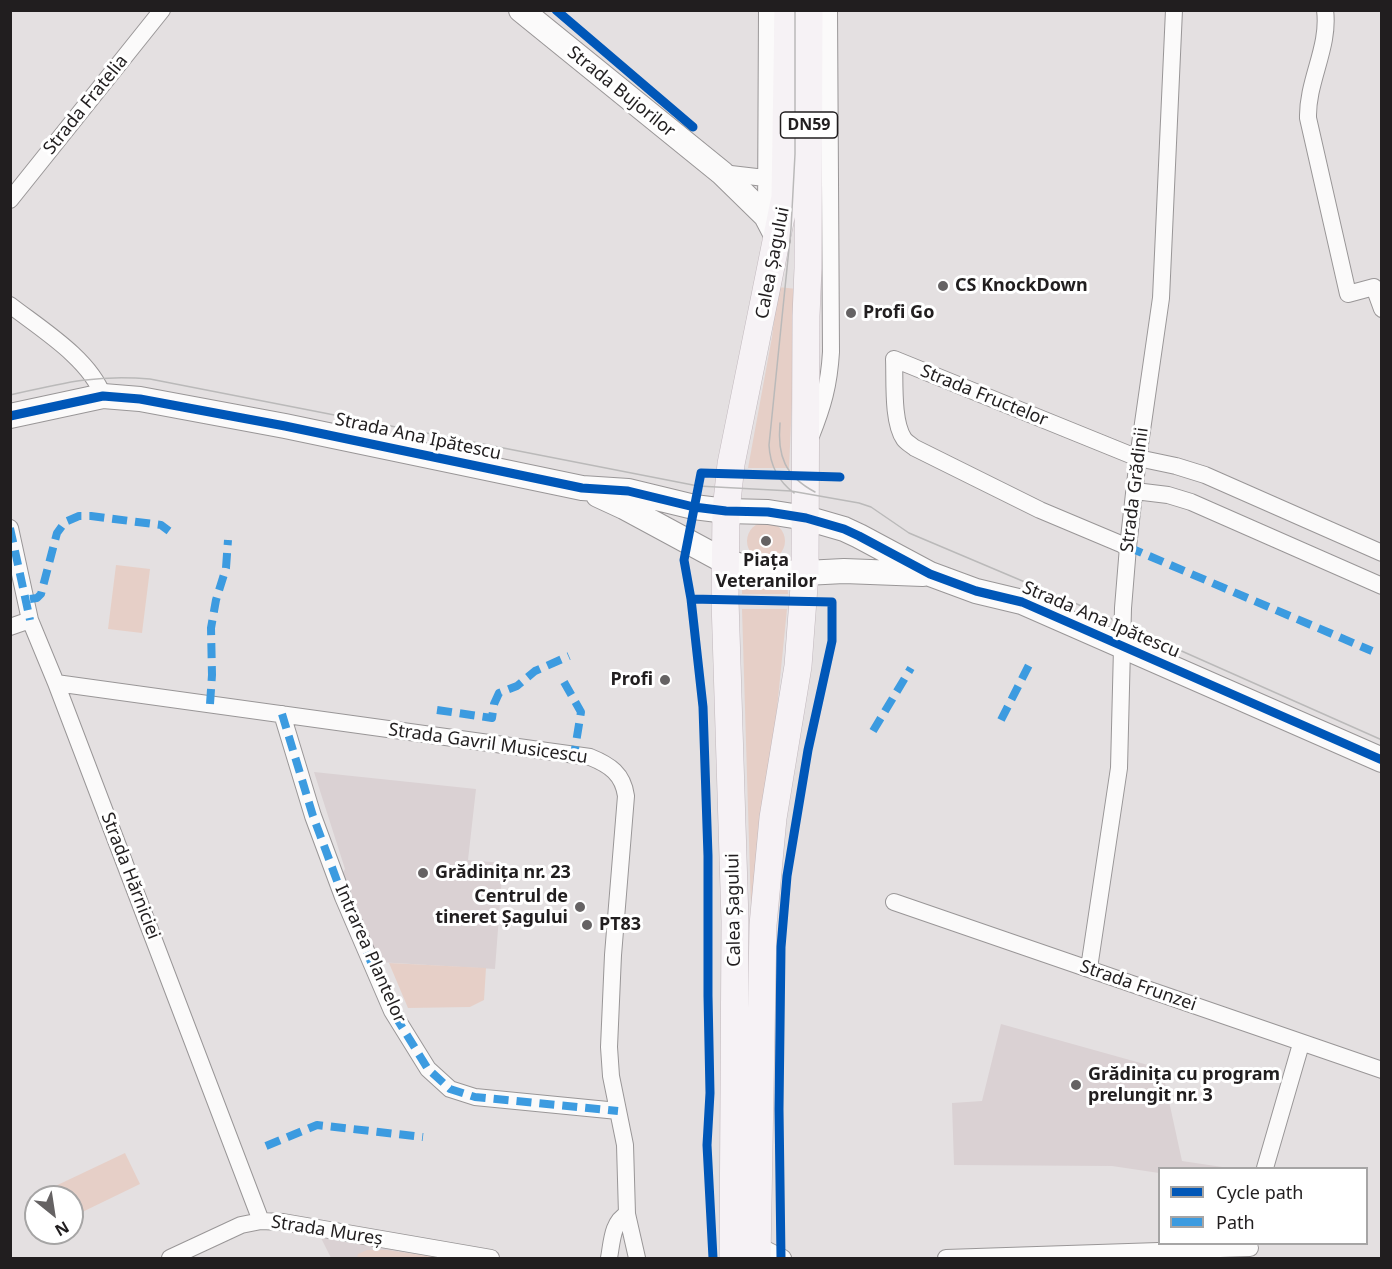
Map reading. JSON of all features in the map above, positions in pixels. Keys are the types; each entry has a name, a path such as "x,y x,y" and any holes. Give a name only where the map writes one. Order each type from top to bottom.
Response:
{"main road":[{"name":"Calea Șagului","path":"726,511 731,464 772,227 785,197 788,10"},
{"name":"Calea Șagului","path":"806,518 809,10"},
{"name":"DN59","path":"724,561 726,511"},
{"name":"DN59","path":"805,573 806,518"},
{"name":"Calea Șagului","path":"724,561 735,929 733,1258"},
{"name":"Calea Șagului","path":"757,1252 763,914 773,818 798,666 805,573"}],"street":[{"name":"Strada Fratelia","path":"10,200 162,10"},
{"name":"Strada Bujorilor","path":"521,10 722,173 772,227"},
{"name":"Calea Șagului","path":"767,10 765,178 772,227"},
{"name":"Calea Șagului","path":"806,448 829,384 831,352 829,10"},
{"name":"Strada Grădinii","path":"1089,968 1119,768 1122,645 1128,547 1161,298 1174,10"},
{"path":"1325,10 1327,27 1310,93 1308,117 1348,294 1374,287 1382,309"},
{"path":"722,173 765,178"},
{"path":"10,305 74,356 94,377 103,396"},
{"name":"Strada Fructelor","path":"1128,547 1040,510 915,448 904,440 899,429 894,359 1138,458 1205,475 1382,553"},
{"name":"Strada Ana Ipătescu","path":"10,416 103,396 140,399 274,424 582,488 628,492 694,507 726,511"},
{"name":"Strada Ana Ipătescu","path":"582,488 624,507 724,561"},
{"path":"1135,491 1168,495 1191,502 1381,581"},
{"path":"726,511 768,512 806,518"},
{"name":"Strada Ana Ipătescu","path":"806,518 859,536 930,574 976,591 1022,602 1382,760"},
{"name":"Strada Hărniciei","path":"10,528 30,620 59,690 261,1221"},
{"path":"724,561 763,572 805,573"},
{"name":"Strada Ana Ipătescu","path":"805,573 844,571 930,574"},
{"path":"10,627 30,620"},
{"name":"Strada Gavril Musicescu","path":"59,690 282,714 590,757 605,763 618,774 624,784 626,796 613,955 609,1047 611,1076 624,1145 627,1214 637,1258"},
{"name":"Intrarea Plantelor","path":"282,714 313,816 364,948 392,1011 428,1069 450,1089 475,1097 618,1111"},
{"name":"Strada Frunzei","path":"894,902 1382,1070"},
{"path":"1265,1167 1302,1044"},
{"path":"609,1258 615,1228 620,1218 627,1214"},
{"name":"Strada Mureș","path":"172,1258 241,1225 261,1221 283,1222 491,1258"},
{"path":"946,1258 1250,1250"},
{"path":"757,1252 783,1258"}],"shaded area":[{"path":"778,287 797,289 789,468 748,468 772,337"},
{"path":"766,522 779,528 785,541 779,554 766,560 753,554 747,541 753,528"},
{"path":"116,565 150,569 142,633 108,629"},
{"path":"742,580 787,580 788,594 742,594"},
{"path":"742,609 787,609 757,908 751,908"},
{"name":"Grădinița nr. 23","path":"314,772 476,789 468,860 503,863 495,969 378,962 341,876 345,869"},
{"path":"389,963 486,968 484,1000 470,1007 408,1008"},
{"name":"Grădinița cu program prelungit nr. 3","path":"1001,1024 1162,1069 1182,1161 1222,1167 1158,1167 1158,1173 1112,1166 954,1165 952,1103 982,1101"},
{"path":"125,1153 140,1184 84,1211 84,1185 58,1185"},
{"path":"321,1238 447,1258 331,1258"},
{"path":"367,1250 387,1250 442,1258 357,1258 358,1254"}],"tram line":[{"path":"794,493 783,483 776,472 769,445 791,229 795,154 795,10"},
{"path":"10,395 63,383 96,379 150,379 698,486 791,491 859,503 871,507 909,533 1110,618 1382,740"},
{"path":"780,423 780,445 785,464 796,479 815,492"}],"marked path":[{"path":"30,599 37,598 41,594 57,533 65,522 79,516 91,516 161,525 169,531"},
{"path":"10,528 30,620"},
{"path":"210,704 211,628 216,600 226,568 228,540"},
{"path":"1128,547 1372,651"},
{"path":"437,710 492,718 494,704 499,693 517,686 535,671 569,656"},
{"path":"1001,720 1029,665"},
{"path":"873,731 911,668"},
{"path":"564,682 581,712 574,755"},
{"path":"282,714 313,816 343,897 392,1011 428,1069 450,1089 475,1097 618,1111"},
{"path":"266,1146 317,1125 423,1137"}],"cycle path":[{"path":"556,10 693,127"},
{"path":"10,416 103,396 140,399 285,426 582,488 628,491 694,507 726,511 768,512 806,518 844,529 930,574 976,591 1022,602 1382,760"},
{"path":"713,1258 707,1145 710,1093 708,856 703,707 691,599 684,560 701,473 840,477"},
{"path":"691,599 832,602 832,641 808,750 787,876 781,947 779,1109 781,1258"}],"place":[{"name":"CS KnockDown","path":"943,286"},
{"name":"Profi Go","path":"851,313"},
{"name":"Piața Veteranilor","path":"766,541"},
{"name":"Profi","path":"665,680"},
{"name":"Grădinița nr. 23","path":"423,873"},
{"name":"Centrul de tineret Șagului","path":"580,907"},
{"name":"PT83","path":"587,925"},
{"name":"Grădinița cu program prelungit nr. 3","path":"1076,1085"}]}
